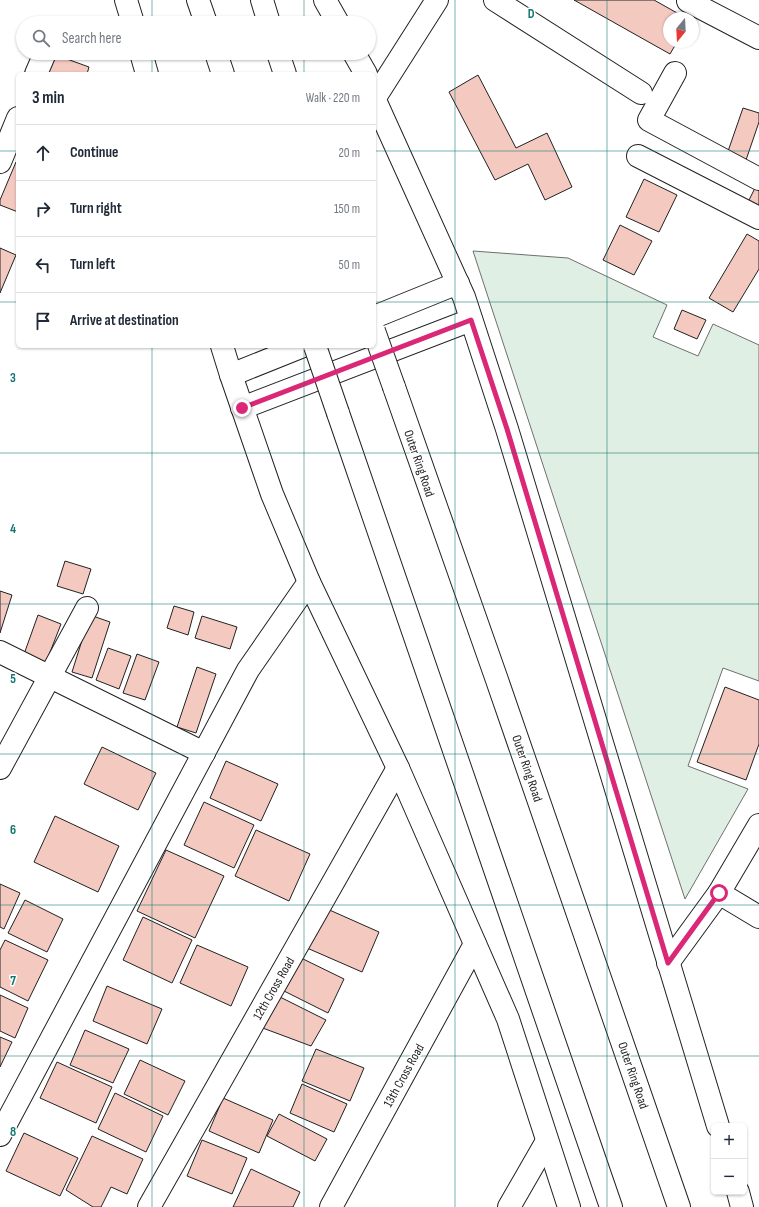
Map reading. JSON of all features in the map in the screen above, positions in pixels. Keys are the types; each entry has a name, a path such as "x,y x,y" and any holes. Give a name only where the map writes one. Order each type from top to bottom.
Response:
{"main road":[{"path":"126,0 131,16"},
{"path":"198,0 204,16"},
{"path":"262,0 267,16"},
{"path":"325,0 334,16"},
{"path":"376,95 437,0"},
{"path":"495,0 641,93"},
{"path":"688,1 759,38"},
{"path":"37,72 42,60"},
{"path":"143,60 146,72"},
{"path":"218,60 222,72"},
{"path":"280,60 284,72"},
{"path":"358,60 365,72"},
{"path":"674,73 649,120 759,178"},
{"path":"376,102 464,297 507,429 717,1123"},
{"path":"0,162 16,123"},
{"path":"638,156 759,218"},
{"path":"376,316 458,283"},
{"path":"242,408 471,320"},
{"name":"Outer Ring Road","path":"376,337 502,694 679,1207"},
{"path":"223,348 272,494 309,582 398,768 508,1019 568,1207"},
{"path":"231,376 298,348"},
{"path":"316,348 611,1207"},
{"path":"0,1135 248,670 309,582"},
{"path":"0,768 87,608"},
{"path":"0,652 204,753"},
{"name":"12th Cross Road","path":"149,1207 398,768"},
{"path":"668,963 719,893 759,825"},
{"path":"719,893 759,918"},
{"name":"13th Cross Road","path":"331,1207 475,944"},
{"path":"509,1207 547,1141"},
{"path":"739,1195 742,1207"}],"green space":[{"path":"473,251 568,258 667,305 653,337 698,356 713,324 759,345 759,681 723,668 688,766 748,789 685,899"}],"building":[{"path":"574,0 654,0 675,12 663,12 663,48 674,48 670,54"},
{"path":"51,60 70,60 89,67 88,72 46,72"},
{"path":"478,75 516,148 547,133 572,187 545,200 528,164 495,180 449,92"},
{"path":"743,108 759,113 759,122 745,163 726,157"},
{"path":"16,162 16,211 0,205 0,200"},
{"path":"644,179 677,195 659,232 626,217"},
{"path":"758,182 759,183 759,213 746,206"},
{"path":"620,225 652,241 634,275 603,260"},
{"path":"747,234 759,241 759,269 733,312 709,298"},
{"path":"0,248 16,255 0,293"},
{"path":"682,310 706,320 697,339 674,329"},
{"path":"65,561 91,569 83,594 57,586"},
{"path":"0,591 12,595 0,633"},
{"path":"174,606 194,612 188,635 167,628"},
{"path":"38,615 61,624 45,665 23,657"},
{"path":"90,615 110,622 92,678 72,672"},
{"path":"202,616 237,627 230,649 195,638"},
{"path":"108,648 131,656 119,689 96,680"},
{"path":"137,654 159,662 145,700 123,693"},
{"path":"197,667 216,674 196,733 177,727"},
{"path":"725,687 759,700 759,744 746,780 697,762"},
{"path":"102,747 156,773 138,810 84,784"},
{"path":"226,761 278,784 261,821 210,798"},
{"path":"204,802 254,825 234,868 184,845"},
{"path":"55,816 119,846 98,892 34,862"},
{"path":"256,830 310,854 289,901 235,876"},
{"path":"166,850 224,876 195,938 137,911"},
{"path":"0,884 20,893 4,929 0,927"},
{"path":"25,900 63,919 47,952 8,933"},
{"path":"325,908 379,932 362,972 307,948"},
{"path":"143,917 192,940 172,983 123,960"},
{"path":"5,940 48,960 28,1001 0,987 0,950"},
{"path":"197,945 248,967 231,1006 180,983"},
{"path":"299,957 344,979 328,1013 282,990"},
{"path":"107,986 162,1009 147,1044 93,1021"},
{"path":"0,995 28,1008 15,1038 0,1031"},
{"path":"276,995 326,1020 311,1046 260,1027"},
{"path":"85,1030 129,1049 113,1083 70,1065"},
{"path":"0,1037 12,1042 0,1067"},
{"path":"316,1049 364,1068 350,1101 302,1081"},
{"path":"140,1060 185,1081 168,1115 124,1094"},
{"path":"57,1062 112,1087 96,1123 40,1098"},
{"path":"302,1084 347,1104 334,1132 290,1113"},
{"path":"115,1093 163,1116 146,1152 98,1129"},
{"path":"223,1098 273,1120 259,1153 209,1131"},
{"path":"279,1114 327,1139 315,1161 267,1136"},
{"path":"24,1133 78,1158 60,1196 6,1171"},
{"path":"92,1136 143,1159 127,1194 111,1187 101,1207 93,1207 66,1190"},
{"path":"202,1140 247,1158 232,1194 187,1176"},
{"path":"251,1169 300,1192 293,1207 233,1207"}],"route":[{"path":"242,408 471,320 507,429 668,963 719,893"}]}
